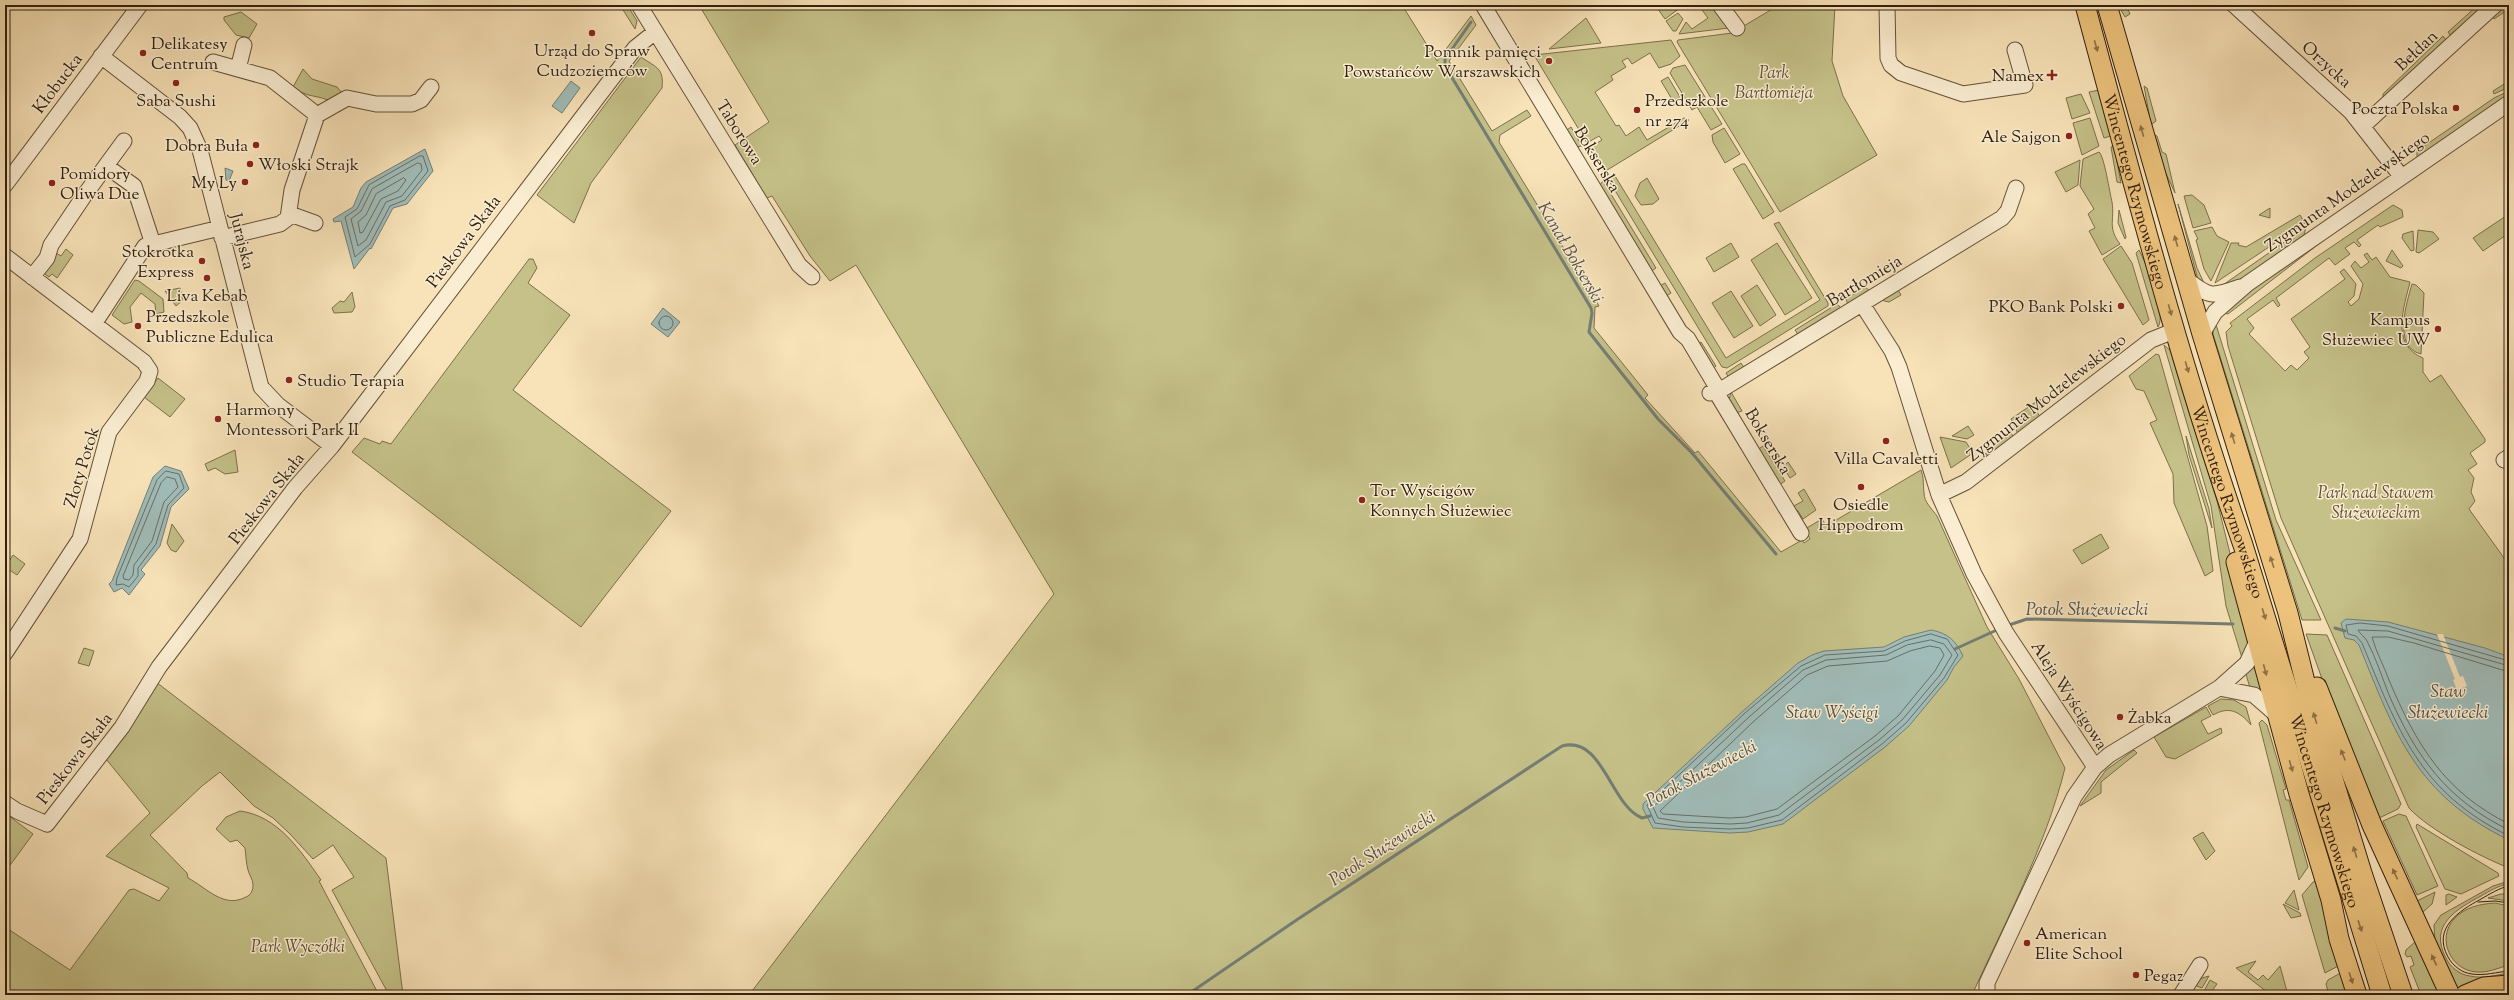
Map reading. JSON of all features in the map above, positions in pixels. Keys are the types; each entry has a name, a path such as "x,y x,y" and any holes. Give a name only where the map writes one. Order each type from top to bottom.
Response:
{"main road":[{"name":"Wincentego Rzymowskiego","path":"2085,5 2176,330 2222,484 2243,545 2382,995"},
{"name":"Wincentego Rzymowskiego","path":"2107,5 2202,334 2288,613 2314,717 2362,873 2402,995"},
{"name":"Wincentego Rzymowskiego","path":"2222,484 2230,537 2257,641 2308,824 2331,900"},
{"name":"Wincentego Rzymowskiego","path":"2288,613 2363,803 2450,995"},
{"path":"2331,900 2339,939 2357,995"},
{"path":"2331,900 2373,995"},
{"path":"2465,995 2484,987 2509,985"}],"street":[{"name":"Kłobucka","path":"5,185 140,5"},
{"name":"Taborowa","path":"639,5 799,265 812,277"},
{"name":"Bokserska","path":"1483,5 1680,332 1701,381 1708,391 1717,392 1801,532"},
{"path":"1720,5 1737,28"},
{"path":"1887,5 1888,58 1891,65 1901,73 1948,90 1963,94 2025,85 2015,50"},
{"name":"Orzycka","path":"2234,5 2364,125 2402,176"},
{"name":"Bełdan","path":"2364,125 2495,5"},
{"name":"Pieskowa Skała","path":"5,803 22,813 48,824 122,727 159,667 295,488 332,446 635,48 655,32"},
{"path":"238,69 244,45"},
{"name":"Jurajska","path":"101,56 168,107 190,128 200,150 261,387 278,405 332,446"},
{"path":"213,62 275,81 317,115"},
{"path":"94,324 145,246 280,224 290,214 292,190 317,115 347,98 376,104 412,104 420,100 431,87"},
{"name":"Zygmunta Modzelewskiego","path":"2202,334 2215,312 2247,284 2509,103"},
{"path":"32,277 47,258 51,245 124,141"},
{"path":"106,166 134,186 153,244"},
{"name":"Bartłomieja","path":"1717,392 2002,218 2008,211 2016,188"},
{"path":"290,214 315,222"},
{"name":"Złoty Potok","path":"5,256 147,365 150,375 109,432 80,539 5,653"},
{"name":"Zygmunta Modzelewskiego","path":"2186,279 2203,292 2216,296 2247,284"},
{"name":"Aleja Wyścigowa","path":"1862,304 1892,351 1903,377 1939,495 1974,574 2003,626 2095,767 2072,801 1988,983 1987,995"},
{"name":"Zygmunta Modzelewskiego","path":"1939,495 1966,482 2151,340 2176,330"},
{"path":"2095,767 2123,745 2219,688 2247,663 2257,641"},
{"path":"2219,688 2254,695 2277,715"},
{"path":"2181,995 2200,965"}],"green space":[{"path":"620,5 627,5 637,21 635,29"},
{"name":"Tor Wyścigów Konnych Służewiec","path":"699,5 1402,5 1437,61 1471,16 1476,25 1449,61 1492,131 1527,110 1531,116 1500,135 1499,142 1599,306 1595,307 1594,328 1648,395 1645,398 1695,453 1698,451 1781,552 1802,540 1804,543 1810,539 1805,529 1822,519 1826,526 1921,470 1925,499 1937,516 1987,627 2019,679 2065,768 2057,798 2036,855 1972,995 749,995 1054,594 856,265 830,281 810,256 772,196 767,198 735,145 769,122"},
{"path":"1655,5 1684,5 1665,19"},
{"path":"1709,5 1712,5 1729,28 1679,34 1686,22 1692,29 1708,18 1702,10"},
{"name":"Park Bartłomieja","path":"1779,5 1835,5 1832,61 1843,96 1877,155 1780,212 1677,42 1678,40 1732,33"},
{"path":"2118,5 2126,5 2130,14 2125,17"},
{"path":"2478,5 2486,5 2450,35 2448,32"},
{"path":"2504,5 2509,5 2509,9 2494,19 2491,15"},
{"path":"241,12 257,24 249,38 236,35 224,20 224,17"},
{"path":"1678,13 1683,19 1676,31 1673,31 1666,21"},
{"path":"1586,18 1601,43 1549,49"},
{"path":"2443,36 2446,40 2383,99 2383,94"},
{"path":"1671,40 1680,56 1671,64 1659,68 1650,53 1632,64 1628,58 1622,61 1626,67 1611,76 1613,80 1595,92 1616,126 1619,125 1626,136 1639,127 1647,140 1684,118 1689,120 1604,172 1589,148 1602,140 1599,136 1587,143 1534,55"},
{"path":"641,57 658,69 662,76 662,88 591,183 574,223 537,195"},
{"path":"1685,65 1722,124 1711,130 1697,107 1692,110 1670,73 1673,68"},
{"path":"303,69 312,79 337,87 342,93 328,100 306,94 293,87"},
{"path":"1668,77 1680,97 1673,101 1661,81"},
{"path":"2509,81 2509,87 2494,94 2493,91"},
{"path":"2144,86 2147,88 2156,121 2151,125"},
{"path":"2099,90 2111,136 2104,138 2089,92"},
{"path":"2509,91 2509,96 2417,157 2417,151 2494,98"},
{"path":"2081,94 2090,113 2072,119 2066,98"},
{"path":"2090,118 2099,146 2082,155 2073,123"},
{"path":"1571,127 1582,146 1575,147 1564,132"},
{"path":"1724,128 1740,154 1725,163 1713,142 1712,135"},
{"path":"2153,134 2157,136 2162,152 2166,154 2175,193 2161,163"},
{"path":"2114,146 2121,183 2117,182 2111,147"},
{"path":"2099,152 2105,167 2112,202 2112,223 2114,233 2120,244 2102,255 2089,231 2095,228 2088,214 2094,209 2080,186 2083,159"},
{"path":"2080,160 2078,185 2066,192 2055,172"},
{"path":"1745,164 1774,212 1763,219 1733,169"},
{"path":"1615,176 1726,358 1820,300 1774,224 1779,222 1828,303 1828,306 1727,368 1722,367 1608,179"},
{"path":"1647,178 1659,199 1653,204 1641,205 1635,196 1640,183"},
{"path":"1603,181 1656,268 1650,272 1599,186"},
{"path":"2192,195 2204,205 2211,223 2193,228 2184,196"},
{"path":"2178,204 2197,268 2204,283 2198,280"},
{"name":"Park nad Stawem Służewieckim","path":"2393,205 2402,210 2403,217 2380,227 2378,225 2357,240 2361,245 2359,247 2354,242 2345,248 2350,254 2335,265 2329,258 2276,298 2280,305 2278,307 2273,300 2247,319 2254,328 2249,334 2285,371 2291,365 2297,370 2309,358 2304,352 2310,347 2291,319 2345,279 2340,272 2344,269 2356,284 2354,296 2348,302 2351,306 2359,299 2363,284 2351,266 2355,261 2361,268 2369,262 2364,255 2367,253 2372,260 2376,257 2390,277 2410,282 2402,324 2406,344 2413,352 2423,358 2423,372 2430,382 2441,375 2485,439 2485,442 2470,453 2477,464 2468,470 2474,478 2471,492 2475,501 2469,509 2509,565 2509,868 2484,857 2442,834 2409,808 2281,518 2228,346 2226,332 2232,326 2230,323 2315,258"},
{"path":"2270,208 2270,218 2259,215"},
{"path":"2119,210 2126,237 2125,239 2118,223"},
{"path":"2509,214 2509,233 2483,251 2473,238"},
{"path":"2300,215 2305,223 2215,283 2231,243 2239,243 2238,245 2246,247"},
{"path":"2212,227 2217,236 2229,242 2211,281 2204,269 2196,240 2198,239 2194,231"},
{"path":"2306,227 2304,235 2241,279 2232,285 2220,287"},
{"path":"2418,230 2433,232 2439,239 2419,253 2416,252"},
{"path":"2413,231 2414,250 2411,251 2402,238 2403,234"},
{"path":"1731,243 1739,257 1714,272 1706,258"},
{"path":"1777,243 1812,298 1785,315 1751,260"},
{"path":"2320,243 2228,314 2224,313 2223,310"},
{"path":"2121,246 2132,263 2149,320 2143,325 2103,259"},
{"path":"66,249 73,255 57,278 52,274 49,277 42,272 56,253 61,256"},
{"path":"2139,250 2158,300 2160,320 2158,327 2136,253"},
{"path":"2392,250 2403,266 2401,268 2386,261"},
{"path":"529,259 533,259 537,268 528,283 570,315 513,390 671,511 581,627 352,452 364,438 380,444 382,441 391,444"},
{"path":"135,280 139,281 163,299 164,312 156,314 155,304 141,293 130,307 132,322 124,324 112,315"},
{"path":"1665,283 1671,293 1665,297 1658,287"},
{"path":"2412,284 2416,285 2424,293 2421,354 2412,350 2407,343 2404,334 2405,312"},
{"path":"1757,285 1776,315 1760,326 1741,296"},
{"path":"1865,287 1870,291 1848,305 1846,299"},
{"path":"180,288 183,300 176,306 165,291"},
{"path":"1897,288 1901,295 1889,302 1884,301 1881,297"},
{"path":"1731,291 1753,326 1734,338 1712,303"},
{"path":"352,292 355,307 352,312 334,313 332,308 340,301 344,302"},
{"path":"1837,304 1842,309 1799,336 1795,330"},
{"path":"2214,318 2276,520 2321,620 2302,620 2213,334"},
{"path":"1701,342 1716,366 1710,372 1694,346"},
{"path":"2164,345 2173,353 2217,501 2251,638 2243,661 2226,606 2211,506"},
{"path":"2156,354 2159,355 2207,526 2213,571 2205,576 2174,503 2173,474 2150,423 2157,420 2144,391 2136,389 2129,376"},
{"path":"1741,363 1745,369 1729,378 1726,373"},
{"path":"158,378 185,399 170,417 144,397"},
{"path":"1731,392 1742,411 1736,413 1729,400"},
{"path":"2040,399 2044,406 2037,412 2040,417 2018,434 2011,419"},
{"path":"1968,426 1974,435 1967,439 1952,436"},
{"path":"2011,433 2014,438 1989,456 1985,454"},
{"path":"2186,436 2209,509 2212,528 2189,455"},
{"path":"1940,437 1966,442 1973,453 1951,468"},
{"path":"1763,446 1785,481 1779,485 1757,450"},
{"path":"235,450 238,472 225,474 215,468 208,471 205,464"},
{"path":"1788,462 1796,474 1790,478 1783,467"},
{"path":"1804,489 1816,510 1803,519 1798,511 1792,507 1803,501 1798,493"},
{"path":"172,524 184,541 176,552 171,550 167,543"},
{"path":"2101,534 2109,548 2082,564 2073,550"},
{"path":"13,555 25,564 17,575 5,567"},
{"path":"2306,634 2327,635 2401,804 2398,809 2377,819 2326,690"},
{"path":"84,648 94,651 89,666 78,663"},
{"path":"2254,661 2268,698 2250,688 2245,671"},
{"name":"Park Wyczółki","path":"156,682 386,858 403,995 388,993 332,890 354,877 333,845 313,859 273,818 254,806 220,772 202,786 150,835 187,873 188,878 216,896 223,899 238,900 249,895 253,887 247,867 245,848 237,840 230,842 216,829 226,817 240,811 254,814 277,827 296,846 321,880 319,881 379,995 5,995 5,927 70,970 129,890 134,889 159,901 169,888 106,856 150,813 106,759"},
{"path":"2221,699 2234,700 2246,707 2251,725 2242,716 2234,711 2224,711 2213,715 2208,706"},
{"path":"2206,707 2211,716 2201,721 2208,734 2221,728 2222,733 2175,759 2166,757 2154,737"},
{"path":"2262,720 2267,725 2286,789 2283,790 2286,800 2289,800 2308,867 2299,880 2259,723"},
{"path":"2134,750 2137,753 2101,782 2101,793 2080,806 2106,770"},
{"path":"5,813 33,834 5,872"},
{"path":"2399,814 2406,816 2438,886 2417,895 2383,821"},
{"path":"2417,824 2498,873 2499,876 2461,894 2445,889 2416,827"},
{"path":"2203,832 2215,851 2206,860 2193,838"},
{"path":"2318,881 2342,964 2325,973 2302,895 2313,882"},
{"path":"2509,881 2509,884 2491,890 2455,913 2443,927 2440,936 2441,946 2446,958 2459,972 2475,977 2509,973 2509,980 2458,993 2435,942 2434,925 2441,915 2493,886"},
{"path":"2294,890 2299,910 2285,903"},
{"path":"2435,892 2432,904 2422,913 2415,902"},
{"path":"2449,894 2457,897 2446,905 2446,895"},
{"path":"2501,894 2509,894 2509,901 2488,898"},
{"path":"2495,903 2509,906 2509,965 2485,972 2467,970 2459,966 2453,960 2449,952 2446,944 2446,935 2449,927 2458,915 2468,909 2478,905"},
{"path":"2283,904 2300,913 2301,916 2291,918"},
{"path":"2416,941 2441,995 2421,995 2410,967 2414,965 2411,956 2407,957 2405,954 2406,950"},
{"path":"2256,961 2248,972 2258,980 2263,975 2268,980 2280,966 2288,995 2271,995 2236,968"},
{"path":"2344,971 2352,995 2329,995 2326,984 2328,980"},
{"path":"2209,976 2202,988 2194,985 2202,978"},
{"path":"2210,980 2217,984 2209,995 2206,995 2204,991"}],"water":[{"path":"571,81 580,88 562,113 552,106"},
{"path":"425,149 433,171 407,204 393,208 371,249 370,248 354,269 341,221 334,222 333,219 353,207 361,188 366,182"},
{"path":"225,168 233,171 229,181 226,180"},
{"path":"663,308 680,322 668,337 651,324"},
{"path":"165,466 181,471 189,489 171,507 160,546 141,570 145,574 129,595 122,588 114,592 109,584 112,581 153,477"},
{"name":"Staw Służewiecki","path":"2346,619 2388,622 2485,648 2509,657 2509,840 2477,822 2451,803 2430,782 2413,759 2398,734 2385,707 2359,645 2354,640 2345,638 2341,623"},
{"name":"Staw Wyścigi","path":"1931,630 1942,633 1951,638 1963,656 1954,667 1947,680 1909,726 1885,747 1783,824 1748,832 1730,833 1653,828 1643,809 1643,804 1743,711 1798,663 1812,655 1824,651 1884,647 1904,637"}],"pier":[{"path":"2437,634 2443,634 2460,677 2463,676 2467,686 2457,690 2453,680 2455,679"}],"waterway":[{"name":"Kanał Bokserski","path":"1471,22 1445,59 1445,66 1591,308 1592,313 1589,332 1658,419 1692,453 1776,554"},
{"name":"Potok Służewiecki","path":"2006,626 2027,619 2233,624"},
{"name":"Potok Służewiecki","path":"2335,628 2345,631"},
{"name":"Potok Służewiecki","path":"1955,649 1999,629"},
{"name":"Potok Służewiecki","path":"1187,995 1298,919 1562,746 1576,745 1587,751 1597,761 1622,800 1631,811 1642,818 1650,816"}],"tram line":[{"path":"2509,886 2491,893 2464,909 2450,922 2443,937 2444,947 2448,957 2461,971 2477,974 2509,971"},
{"path":"2478,902 2495,901 2509,903"}],"place":[{"name":"Urząd do Spraw Cudzoziemców","path":"592,33"},
{"name":"Delikatesy Centrum","path":"143,53"},
{"name":"Pomnik pamięci Powstańców Warszawskich","path":"1549,61"},
{"name":"Namex","path":"2052,75"},
{"name":"Saba Sushi","path":"176,83"},
{"name":"Poczta Polska","path":"2456,108"},
{"name":"Przedszkole nr 274","path":"1637,110"},
{"name":"Ale Sajgon","path":"2069,136"},
{"name":"Dobra Buła","path":"256,145"},
{"name":"Włoski Strajk","path":"250,164"},
{"name":"My Ly","path":"245,182"},
{"name":"Pomidory Oliwa Due","path":"52,183"},
{"name":"Stokrotka Express","path":"202,261"},
{"name":"Liva Kebab","path":"207,278"},
{"name":"PKO Bank Polski","path":"2121,306"},
{"name":"Przedszkole Publiczne Edulica","path":"138,326"},
{"name":"Kampus Służewiec UW","path":"2438,329"},
{"name":"Studio Terapia","path":"289,380"},
{"name":"Harmony Montessori Park II","path":"218,419"},
{"name":"Villa Cavaletti","path":"1886,441"},
{"name":"Osiedle Hippodrom","path":"1861,487"},
{"name":"Tor Wyścigów Konnych Służewiec","path":"1362,500"},
{"name":"Żabka","path":"2120,717"},
{"name":"American Elite School","path":"2027,943"},
{"name":"Pegaz","path":"2136,975"}]}
